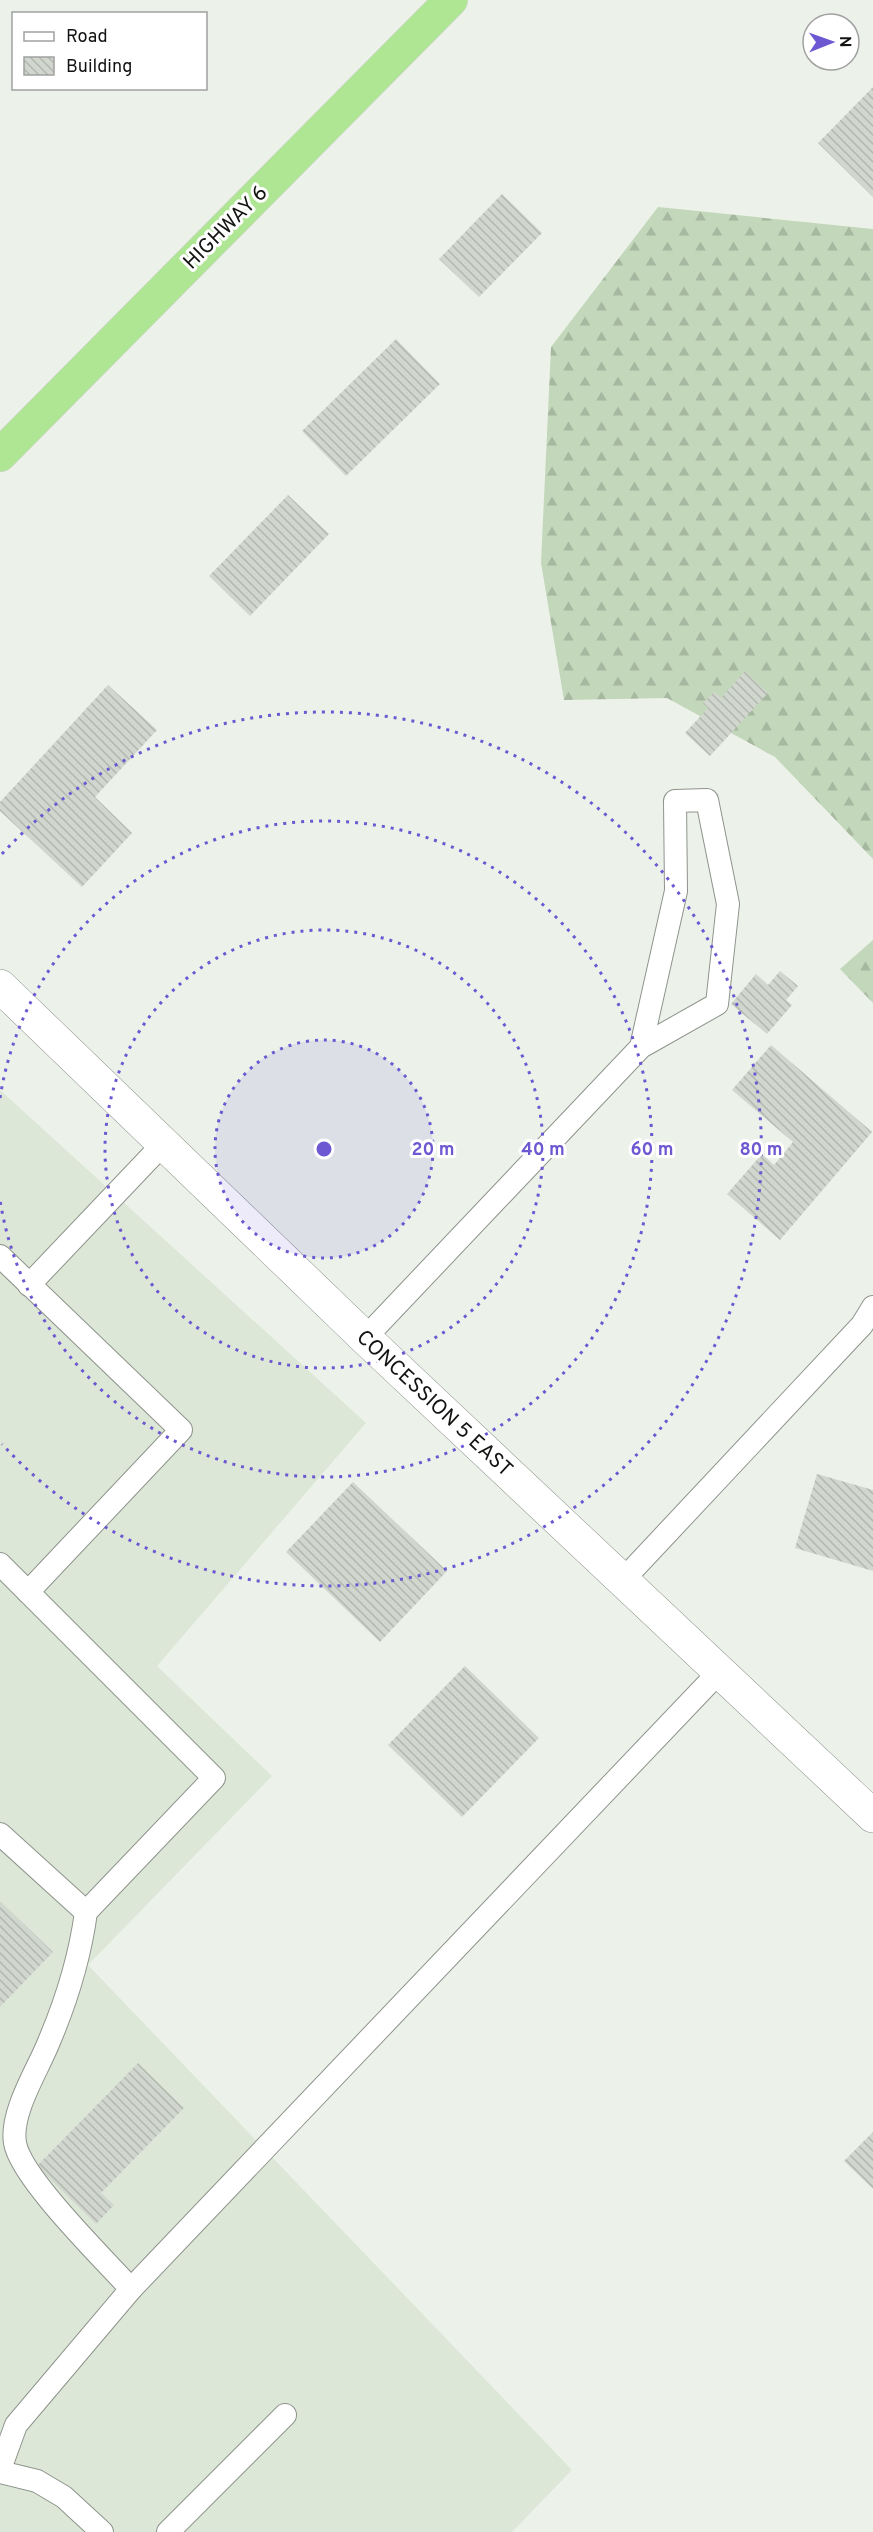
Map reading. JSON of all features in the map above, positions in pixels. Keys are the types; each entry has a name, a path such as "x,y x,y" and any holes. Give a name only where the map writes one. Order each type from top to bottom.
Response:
{"highway":[{"name":"HIGHWAY 6","path":"1,448 451,0"}],"street":[{"name":"CONCESSION 5 EAST","path":"0,986 365,1338 873,1816"}],"lane":[{"path":"365,1338 641,1047 717,1004 728,904 707,800 675,801 676,891 641,1047"},
{"path":"29,1285 164,1143"},
{"path":"0,1256 181,1430 11,1582 214,1778 86,1912 77,1961 49,2043 20,2107 15,2126 15,2144 24,2166 41,2189 131,2289"},
{"path":"623,1580 862,1325 873,1307"},
{"path":"102,2532 64,2497 46,2486 0,2470 16,2425 131,2289 720,1671"},
{"path":"0,1834 86,1912"},
{"path":"168,2532 285,2415"}],"shaded area":[{"path":"0,1090 366,1423 157,1666 272,1776 88,1965 572,2470 512,2532 0,2532"}],"green space":[{"path":"658,207 873,229 873,859 775,757 667,698 564,700 541,563 551,347"},
{"path":"873,940 873,1003 840,969"}],"building":[{"path":"873,87 873,197 818,143"},
{"path":"502,194 542,233 479,297 439,259"},
{"path":"396,339 440,384 346,476 302,431"},
{"path":"288,495 329,534 250,616 209,576"},
{"path":"745,671 768,693 710,756 685,733 708,708 703,703 714,692 721,698"},
{"path":"108,685 157,730 95,797 132,833 82,887 0,811 0,802"},
{"path":"780,971 798,986 786,1000 792,1005 767,1034 731,1004 756,974 768,985"},
{"path":"771,1045 872,1132 780,1240 727,1194 762,1154 774,1165 793,1142 732,1090"},
{"path":"817,1474 873,1490 873,1571 795,1548"},
{"path":"353,1482 447,1571 380,1642 286,1552"},
{"path":"465,1666 539,1738 462,1817 388,1745"},
{"path":"0,1901 53,1952 0,2007"},
{"path":"138,2063 184,2108 101,2193 114,2205 96,2224 37,2166"},
{"path":"873,2132 873,2189 844,2161"}]}
